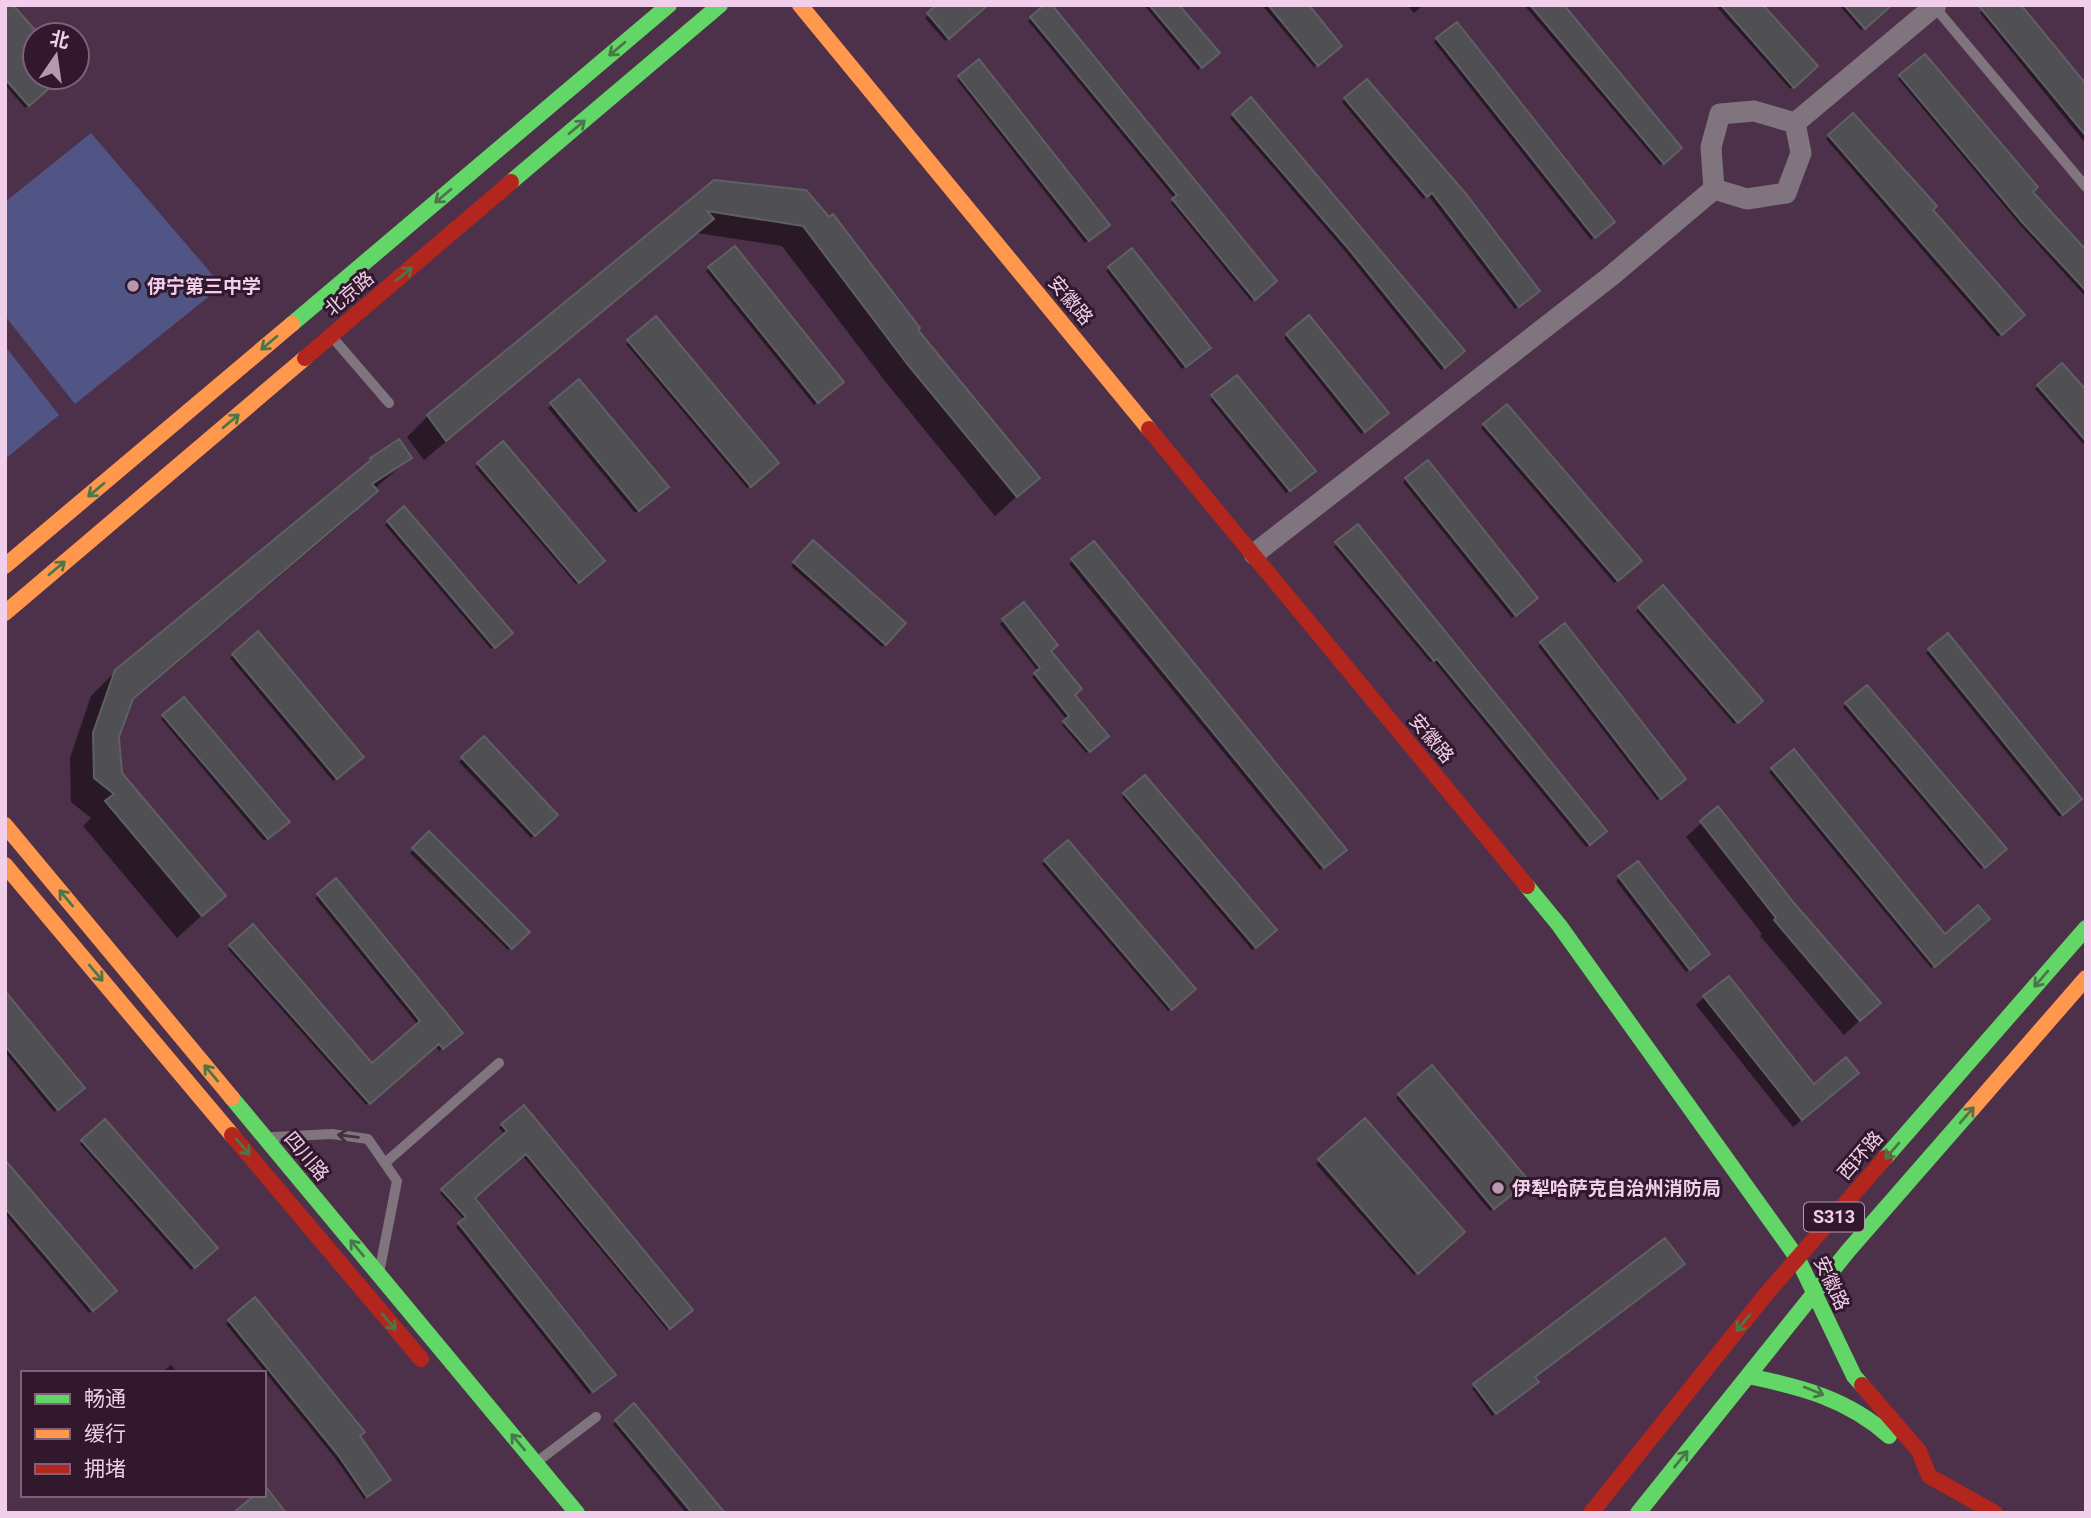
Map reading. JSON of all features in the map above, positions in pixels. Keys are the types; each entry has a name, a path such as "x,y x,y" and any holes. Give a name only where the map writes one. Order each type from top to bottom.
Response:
{"street":[{"name":"北京路","path":"5,566 669,5"},
{"name":"北京路","path":"5,613 720,5"},
{"name":"安徽路","path":"800,5 1559,925 1798,1259 1854,1376 1919,1451 1929,1476"},
{"path":"1795,123 1934,6"},
{"path":"1714,189 1711,147 1720,114 1754,111 1795,123"},
{"path":"1714,189 1747,199 1786,193 1801,153 1795,123"},
{"path":"1254,554 1611,276 1714,189"},
{"name":"四川路","path":"5,825 577,1513"},
{"path":"5,865 434,1375"},
{"name":"西环路","path":"1591,1513 1798,1259 2086,928"},
{"name":"S313","path":"1638,1513 1813,1294 2086,978"},
{"path":"1748,1376 1809,1388 1872,1419 1929,1476 1973,1513"},
{"path":"1929,1476 1995,1513"}],"lane":[{"path":"1934,6 2086,187"},
{"path":"331,335 390,404"},
{"path":"385,1163 499,1063"},
{"path":"265,1138 332,1134 368,1139 397,1181 379,1274"},
{"path":"535,1462 596,1417"}],"shaded area":[{"path":"91,133 222,286 75,404 5,316 5,202"},
{"path":"5,346 59,415 5,459"}],"building":[{"path":"5,5 13,5 27,21 21,21 21,91 46,91 29,106 5,79"},
{"path":"936,5 988,5 949,39 927,13"},
{"path":"1044,5 1052,5 1277,281 1255,300 1172,199 1177,195 1030,17"},
{"path":"1149,5 1179,5 1220,53 1202,68"},
{"path":"1268,5 1309,5 1342,46 1318,66"},
{"path":"1530,5 1564,5 1682,148 1664,164"},
{"path":"1721,5 1763,5 1818,66 1794,88"},
{"path":"1844,5 1892,5 1865,29"},
{"path":"1978,5 2021,5 2086,84 2086,136"},
{"path":"1457,22 1615,222 1595,238 1436,38"},
{"path":"1925,54 2038,187 2033,192 2086,250 2086,291 2022,222 1899,75"},
{"path":"979,59 1110,225 1089,241 958,76"},
{"path":"1367,79 1466,194 1540,291 1519,307 1432,193 1427,197 1344,98"},
{"path":"1251,97 1465,351 1445,368 1347,247 1232,114"},
{"path":"1853,113 1937,206 1933,210 2025,315 2002,335 1828,135"},
{"path":"714,180 806,190 829,217 833,214 920,328 918,330 1040,478 1017,497 908,365 803,226 707,211 714,219 446,441 427,415"},
{"path":"735,246 844,382 818,403 708,267"},
{"path":"1132,248 1211,348 1186,367 1108,267"},
{"path":"1309,315 1389,413 1365,432 1286,334"},
{"path":"656,316 779,463 751,487 627,340"},
{"path":"2062,363 2086,390 2086,441 2037,385"},
{"path":"1237,375 1316,471 1290,491 1211,395"},
{"path":"579,379 669,487 639,511 550,403"},
{"path":"1507,404 1642,561 1618,581 1483,424"},
{"path":"399,439 412,458 372,484 378,491 133,699 119,737 122,773 226,896 202,916 105,801 114,794 94,778 93,733 115,670 371,460 370,458"},
{"path":"503,441 605,561 579,583 477,463"},
{"path":"1428,460 1538,598 1516,616 1405,478"},
{"path":"404,506 513,633 495,648 387,521"},
{"path":"1358,524 1607,831 1590,845 1437,659 1434,661 1335,542"},
{"path":"813,540 906,623 886,645 793,562"},
{"path":"1094,541 1347,850 1324,868 1071,559"},
{"path":"1663,585 1763,701 1738,723 1638,607"},
{"path":"1024,602 1058,645 1051,651 1082,689 1075,695 1109,736 1090,752 1063,721 1069,716 1034,673 1040,668 1002,619"},
{"path":"1565,623 1686,779 1661,799 1540,642"},
{"path":"258,631 364,757 337,779 232,654"},
{"path":"1948,633 2082,799 2063,815 1928,649"},
{"path":"1867,685 2007,849 1985,868 1845,703"},
{"path":"184,697 290,822 268,839 162,715"},
{"path":"484,736 558,815 535,836 461,757"},
{"path":"1794,749 1945,934 1978,905 1990,919 1935,967 1771,768"},
{"path":"1145,775 1277,930 1256,948 1123,793"},
{"path":"1718,806 1794,903 1881,1003 1860,1021 1774,920 1776,918 1700,821"},
{"path":"429,831 530,932 512,949 412,848"},
{"path":"1068,840 1196,989 1172,1010 1044,860"},
{"path":"1638,861 1710,954 1690,970 1618,876"},
{"path":"336,878 463,1033 443,1049 439,1044 370,1104 229,945 253,924 372,1063 420,1021 317,894"},
{"path":"1729,976 1814,1084 1846,1057 1859,1073 1802,1120 1703,996"},
{"path":"5,991 85,1088 58,1110 5,1046"},
{"path":"1432,1065 1529,1181 1494,1209 1398,1094"},
{"path":"524,1105 693,1310 670,1329 526,1154 475,1198 616,1375 593,1392 458,1223 466,1217 441,1189 507,1131 501,1124"},
{"path":"1365,1118 1465,1232 1418,1274 1318,1159"},
{"path":"105,1119 218,1248 195,1268 81,1140"},
{"path":"5,1160 117,1291 93,1311 5,1208"},
{"path":"1665,1238 1685,1264 1535,1377 1539,1382 1496,1414 1473,1384"},
{"path":"255,1297 365,1432 360,1436 391,1480 367,1497 338,1455 228,1320"},
{"path":"634,1403 725,1513 692,1513 615,1420"},
{"path":"266,1487 286,1513 233,1513 253,1497 266,1497"}],"traffic: fast":[{"path":"292,324 669,5"},
{"path":"511,182 720,5"},
{"path":"1527,886 1559,925 1798,1259 1854,1376 1862,1385"},
{"path":"1885,1158 2086,928"},
{"path":"232,1098 577,1513"},
{"path":"1638,1513 1848,1251 1972,1109"},
{"path":"1748,1376 1823,1396 1857,1413 1889,1436"}],"traffic: slow":[{"path":"800,5 1149,429"},
{"path":"5,566 292,324"},
{"path":"5,613 305,358"},
{"path":"5,825 232,1098"},
{"path":"5,865 232,1135"},
{"path":"1972,1109 2086,978"}],"traffic: jam":[{"path":"305,358 511,182"},
{"path":"1149,429 1527,886"},
{"path":"232,1135 421,1359"},
{"path":"1591,1513 1767,1293 1885,1158"},
{"path":"1862,1385 1919,1451 1929,1476 1995,1513"}],"place":[{"name":"伊宁第三中学","path":"133,286"},
{"name":"伊犁哈萨克自治州消防局","path":"1498,1188"}]}
